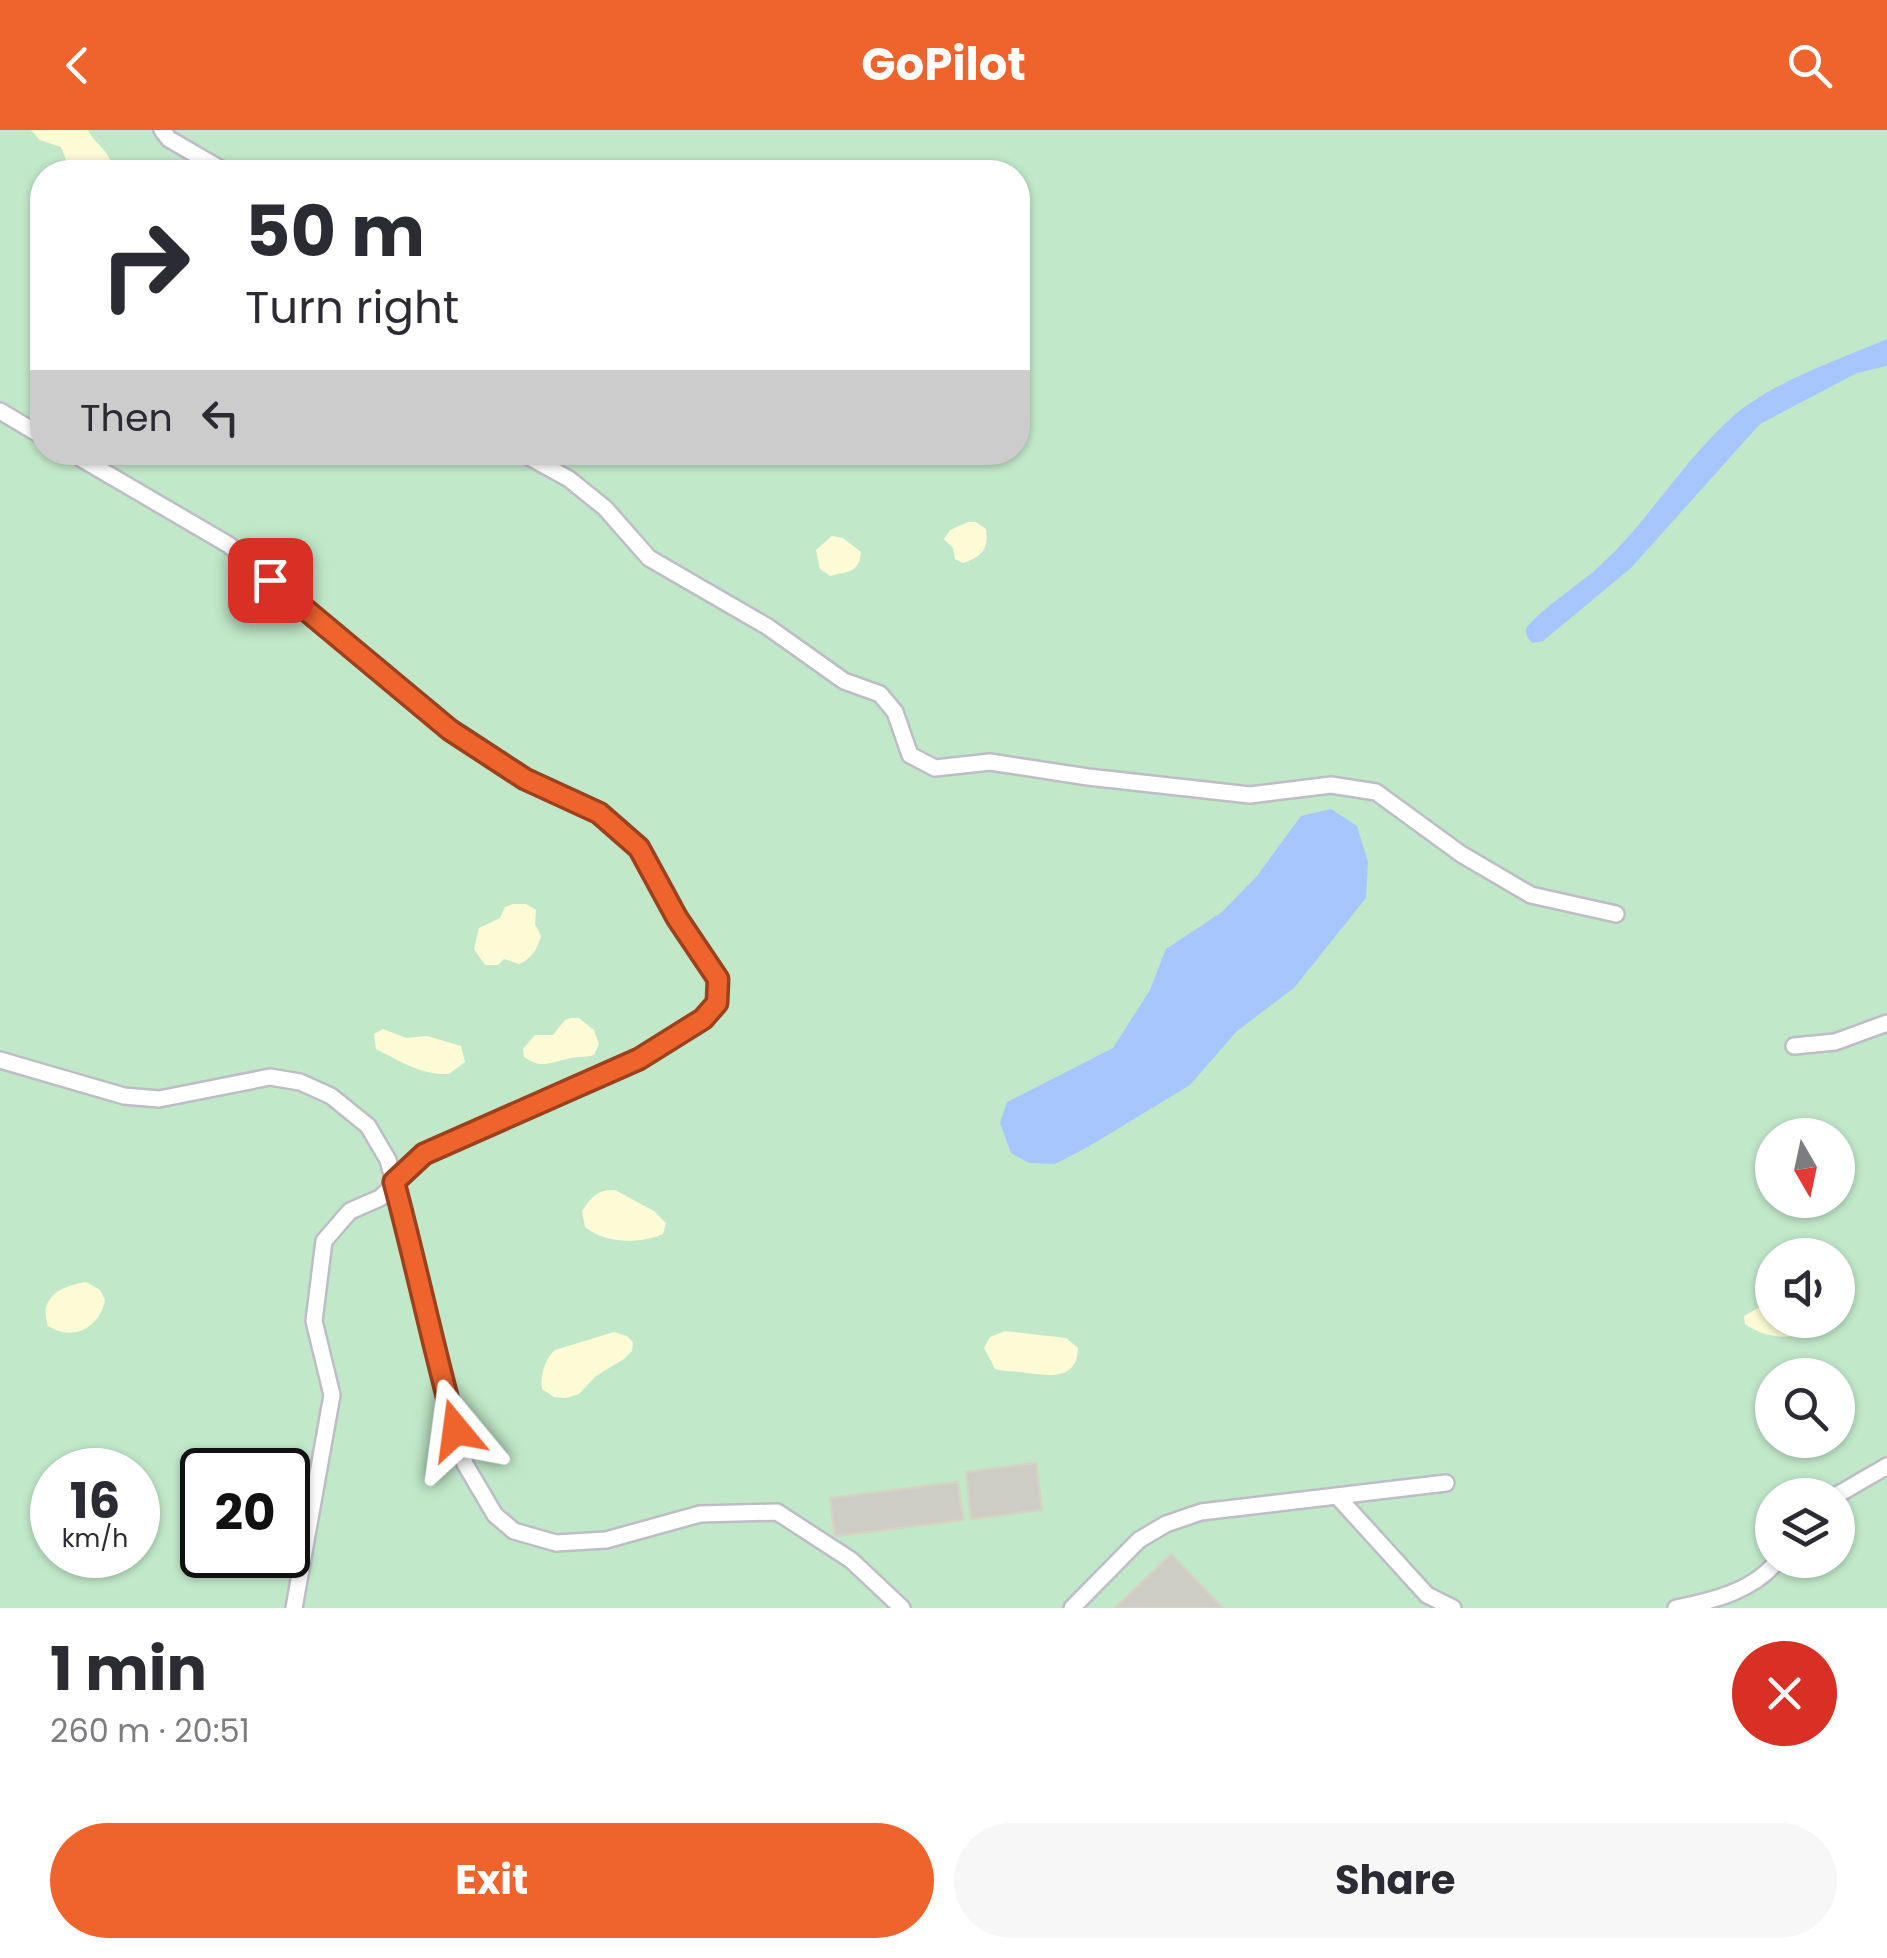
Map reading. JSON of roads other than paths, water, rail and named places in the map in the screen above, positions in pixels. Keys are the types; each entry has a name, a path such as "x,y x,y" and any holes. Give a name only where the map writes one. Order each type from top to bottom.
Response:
{"lane":[{"path":"162,130 169,139 205,160"},
{"path":"0,410 30,429"},
{"path":"92,465 228,545 450,730 525,779 599,813 639,848 677,918 718,979 717,1003 703,1019 639,1059 424,1154 380,1198 350,1211 324,1240 314,1321 332,1395 294,1608"},
{"path":"543,465 605,508 649,558 768,627 844,681 880,694 895,712 910,755 935,768 990,762 1250,795 1331,785 1376,792 1461,854 1531,895 1616,914"},
{"path":"1794,1046 1835,1042 1887,1023"},
{"path":"0,1060 124,1096 160,1099 270,1077 300,1082 331,1096 368,1126 388,1160 465,1464 496,1515 514,1531 556,1544 606,1540 700,1514 777,1512 851,1560 902,1608"},
{"path":"1855,1485 1887,1466"},
{"path":"1072,1608 1139,1540 1166,1524 1200,1512 1446,1483"},
{"path":"1337,1496 1427,1595 1453,1608"},
{"path":"1676,1608 1710,1602 1761,1578"}],"water":[{"path":"1887,339 1887,366 1857,373 1760,424 1631,568 1543,641 1532,643 1526,634 1529,625 1613,553 1731,418 1785,383"},
{"path":"1331,809 1357,826 1368,862 1366,898 1294,988 1237,1031 1190,1085 1088,1147 1055,1164 1029,1163 1011,1153 1000,1123 1007,1102 1113,1048 1150,990 1166,949 1222,912 1257,876 1301,816"}]}
